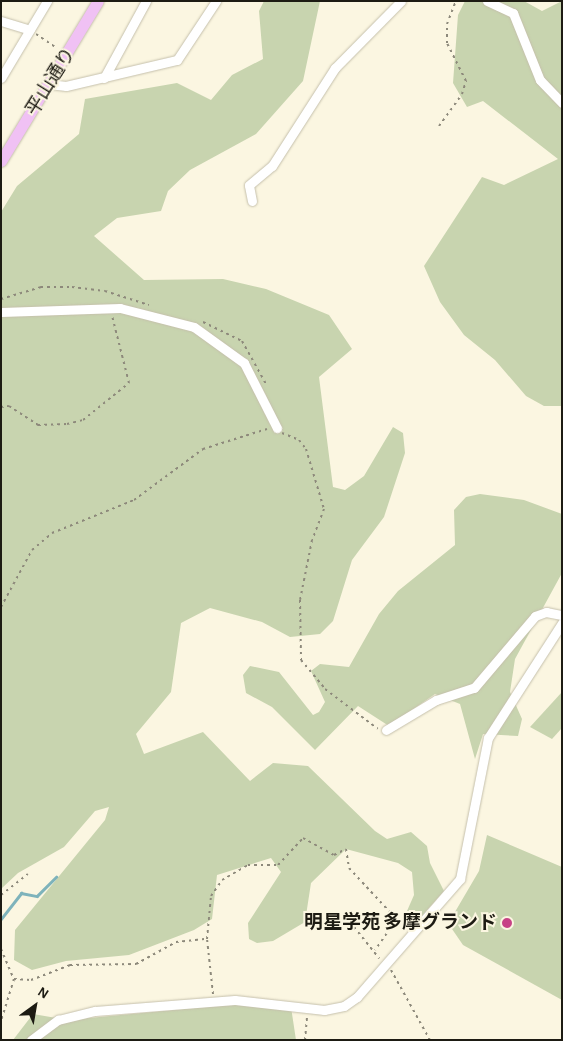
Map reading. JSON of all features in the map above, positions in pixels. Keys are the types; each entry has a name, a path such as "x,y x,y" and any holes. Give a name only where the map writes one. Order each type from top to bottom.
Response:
{"main road":[{"name":"平山通り","path":"1,161 68,54 98,1"}],"street":[{"path":"2,77 47,1"},
{"path":"104,78 146,1"},
{"path":"49,84 66,86 177,60 216,1"},
{"path":"252,201 249,185 272,166 335,68 402,1"},
{"path":"487,1 513,13 540,80 562,103"},
{"path":"1,21 30,30"},
{"path":"1,312 108,308 176,321 224,345 258,382 277,428"},
{"path":"386,730 436,700 474,688 536,616 546,612 562,615"},
{"path":"31,1040 74,1015 252,1000 308,1008 344,1006 388,964 460,879 482,762 496,721 562,623"}],"path":[{"path":"439,126 462,94 466,81 447,43 447,24 456,1"},
{"path":"30,30 68,54"},
{"path":"1,299 40,287 72,287 105,291 154,307"},
{"path":"1,407 9,406 38,426 67,424 83,420 129,383 116,323 108,308"},
{"path":"196,320 231,332 242,341 267,391"},
{"path":"1,607 32,550 52,533 134,500 203,449 277,428 306,449 324,509 312,540 300,600 301,660 325,689 376,729 386,730"},
{"path":"1,453 1,462"},
{"path":"214,1002 208,939 208,909 222,880 248,866 274,867 303,838 334,855 346,849 349,868 389,911 394,923 375,950"},
{"path":"1,894 28,874"},
{"path":"346,917 388,964 430,1040"},
{"path":"14,979 31,980 70,965 136,964 176,942 208,939"},
{"path":"1,949 14,979 1,1021"},
{"path":"305,1040 308,1008"}],"green space":[{"path":"264,1 320,1 303,81 256,134 190,170 168,191 161,211 117,218 94,236 144,280 223,279 266,289 329,315 352,349 319,377 333,487 345,490 364,476 393,427 403,433 405,453 384,517 352,560 333,621 320,634 290,637 262,622 210,608 181,623 171,692 136,734 144,754 203,732 250,781 273,763 308,766 375,831 387,839 411,832 427,846 430,863 444,891 420,918 407,911 414,895 412,872 398,863 346,849 311,883 305,922 273,941 257,943 249,939 248,923 281,872 271,858 217,875 212,919 194,930 129,955 66,961 32,970 14,960 15,930 105,820 109,807 95,811 64,847 18,873 1,889 1,212 17,186 79,134 85,99 177,83 211,100 232,75 263,59 259,11"},
{"path":"465,1 524,1 542,11 562,1 562,406 544,406 526,396 495,360 464,335 440,302 424,266 482,177 504,185 558,159 483,101 467,107 453,83 458,15"},
{"path":"480,494 524,500 562,514 562,573 515,659 510,692 522,719 518,736 483,734 475,759 460,704 435,694 389,726 358,706 315,750 272,707 246,693 243,675 250,666 279,672 313,715 319,712 325,702 311,671 320,664 349,667 379,614 398,591 455,545 454,510 466,497"},
{"path":"562,692 562,728 552,739 530,727"},
{"name":"明星学苑 多摩グランド","path":"487,835 562,867 562,1000 463,945 452,929 452,917 479,871"},
{"path":"237,1004 291,1007 296,1040 13,1040 33,1014 68,1020"}],"waterway":[{"path":"1,919 21,893 37,896 56,877"}],"place":[{"name":"明星学苑 多摩グランド","path":"507,923"}]}
